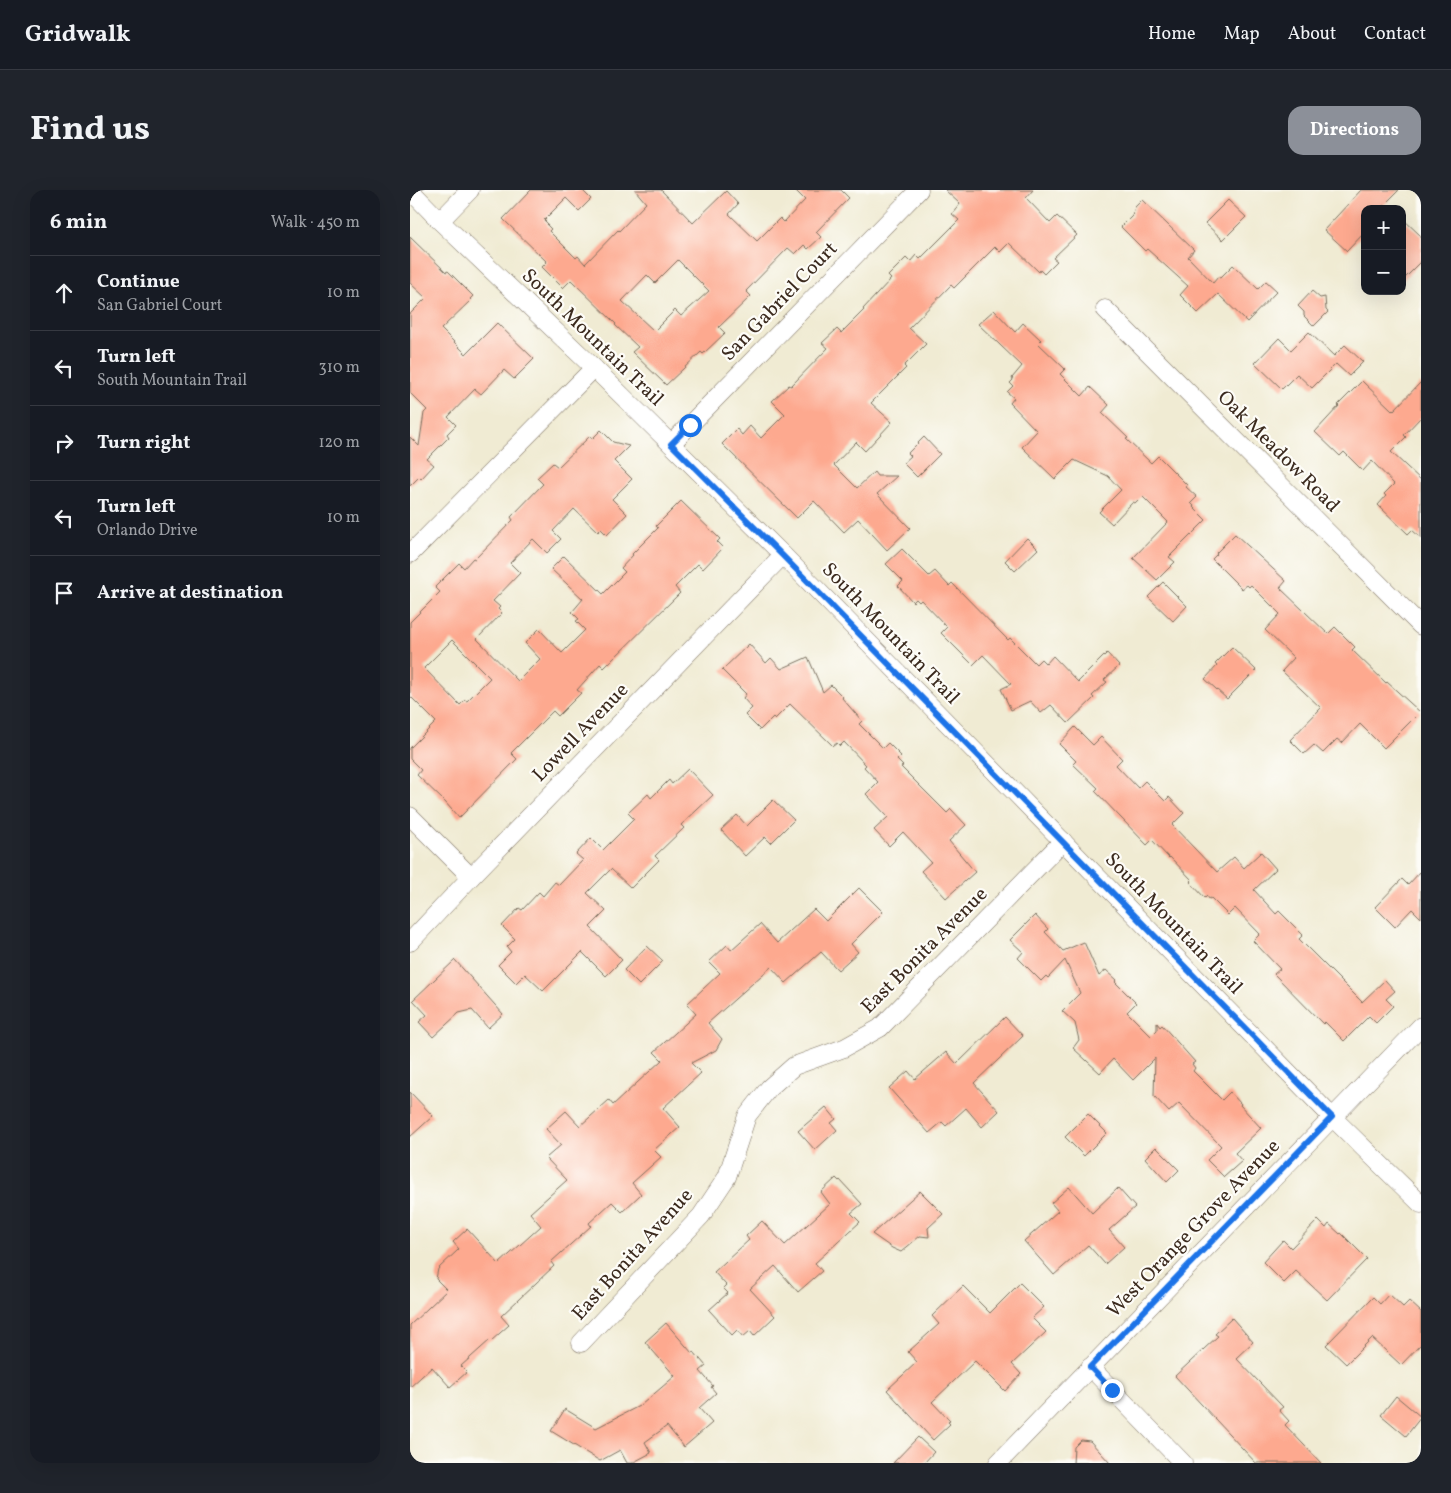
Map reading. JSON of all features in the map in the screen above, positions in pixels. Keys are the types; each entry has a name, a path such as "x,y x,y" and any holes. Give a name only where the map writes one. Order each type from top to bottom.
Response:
{"street":[{"name":"South Mountain Trail","path":"410,190 594,368 782,555 1332,1117 1421,1204"},
{"path":"440,221 470,190"},
{"name":"San Gabriel Court","path":"671,444 919,190"},
{"name":"Oak Meadow Road","path":"1105,309 1421,626"},
{"path":"410,554 594,368"},
{"name":"Lowell Avenue","path":"410,942 782,555"},
{"path":"410,816 471,877"},
{"name":"East Bonita Avenue","path":"581,1343 701,1216 728,1177 747,1116 769,1088 794,1066 844,1048 880,1028 1063,841"},
{"name":"West Orange Grove Avenue","path":"998,1463 1421,1026"},
{"path":"1090,1367 1183,1463"}],"building":[{"path":"531,190 582,190 591,199 579,211 566,198 544,220 551,229 549,231 576,258 578,256 585,264 646,203 635,190 661,190 693,223 726,191 738,204 729,214 757,241 780,218 784,222 805,200 795,190 841,190 849,198 816,232 821,237 808,249 804,245 795,254 788,248 746,291 751,296 719,327 725,333 703,354 701,352 666,385 632,352 638,347 616,324 571,280 563,288 542,267 547,262 503,219","holes":["678,260 709,291 681,316 675,310 654,331 622,301 647,275 655,283"]},
{"path":"945,190 1033,190 1026,198 1050,223 1057,216 1077,235 1053,258 1057,261 1044,274 1040,270 1039,272 1009,243 1000,252 995,247 954,288 951,285 909,328 926,344 904,366 906,368 871,403 892,422 865,451 856,442 834,465 857,488 874,472 877,476 897,476 877,494 910,528 887,550 858,519 844,532 814,501 797,518 722,444 737,429 742,435 750,426 761,438 785,414 772,401 789,385 791,386 828,348 822,343 837,329 841,333 864,310 891,279 888,276 906,258 910,262 916,255 920,259 959,220 952,214 960,204"},
{"path":"1361,190 1399,190 1384,205 1361,205 1361,236 1347,251 1324,230"},
{"path":"1142,200 1194,250 1188,257 1213,283 1233,265 1258,289 1266,281 1277,291 1247,322 1218,294 1198,313 1180,295 1188,286 1147,249 1145,251 1121,227 1132,216 1135,207"},
{"path":"1228,200 1246,217 1223,240 1205,223"},
{"path":"1406,222 1421,236 1421,262 1406,277"},
{"path":"410,237 473,296 441,329 466,354 497,323 534,359 514,379 504,370 481,394 475,389 448,417 456,425 447,434 449,437 427,459 434,465 421,479 419,477 410,486 410,437 419,446 424,413 427,410 410,393 410,314 426,298 410,283"},
{"path":"1312,291 1320,298 1325,297 1326,310 1328,312 1314,326 1304,316 1304,312 1298,306"},
{"path":"994,310 1015,332 1023,323 1041,340 1038,343 1065,369 1060,374 1082,396 1090,387 1109,405 1102,413 1128,438 1126,439 1151,463 1158,456 1197,497 1191,503 1206,520 1169,557 1175,562 1157,580 1133,558 1168,522 1142,496 1135,503 1133,502 1112,524 1099,512 1121,490 1108,476 1074,460 1055,479 1022,447 1037,431 1010,403 1014,398 1007,392 1013,386 1010,383 1013,380 1012,378 1022,366 978,324"},
{"path":"1309,332 1334,356 1345,345 1363,362 1349,376 1336,364 1312,388 1297,374 1282,389 1255,363 1279,338 1291,350"},
{"path":"1362,381 1393,411 1421,382 1421,417 1404,435 1406,437 1391,452 1421,480 1421,538 1412,530 1408,534 1378,505 1386,496 1384,494 1394,484 1372,461 1363,471 1344,452 1340,456 1315,432"},
{"path":"601,430 613,442 629,446 614,461 632,479 612,499 627,514 607,535 601,529 598,532 574,509 553,531 561,539 547,553 533,539 510,563 520,573 493,601 500,607 498,609 502,613 477,639 518,681 540,659 525,643 539,629 562,653 585,630 576,621 579,619 572,612 583,599 551,569 564,556 603,594 625,572 621,568 632,554 681,501 720,539 717,542 723,548 703,569 698,564 675,587 680,593 604,668 600,664 577,690 581,693 558,716 553,711 511,753 517,759 459,818 417,775 421,770 410,759 410,748 436,722 410,696 410,622 440,592 435,587 459,563 464,568 513,520 511,517 543,484 537,478 553,463 558,467 590,436 592,439","holes":["452,640 490,678 467,701 465,700 460,705 424,668"]},
{"path":"924,437 940,454 917,477 903,463 911,456 908,453"},
{"path":"1235,534 1286,581 1280,588 1328,634 1335,627 1355,647 1352,650 1420,712 1384,748 1360,724 1342,743 1337,739 1323,753 1314,745 1304,754 1290,740 1321,708 1282,671 1294,658 1265,630 1280,614 1251,585 1249,587 1247,585 1242,589 1212,559"},
{"path":"1027,538 1038,549 1015,571 1005,561"},
{"path":"902,549 929,576 935,571 949,586 952,583 1008,640 1010,638 1036,664 1041,659 1046,664 1053,656 1078,682 1107,653 1119,666 1104,680 1107,682 1092,696 1094,698 1068,723 1051,705 1041,713 1030,701 1011,710 1001,689 1011,684 983,655 973,665 941,633 947,627 921,600 919,602 916,599 913,602 898,586 903,581 886,564"},
{"path":"1163,582 1187,606 1173,621 1148,597"},
{"path":"749,644 766,663 771,658 781,669 808,657 823,692 831,685 862,721 859,724 883,748 888,743 901,756 897,760 903,766 901,767 947,813 951,809 966,825 949,841 975,872 946,898 921,871 931,862 903,832 889,846 874,830 888,817 866,794 878,782 864,767 866,765 844,742 840,746 837,743 833,746 790,704 775,719 773,717 760,730 745,715 752,708 743,698 746,694 722,670"},
{"path":"1232,647 1256,670 1227,699 1205,679 1217,666 1215,664"},
{"path":"1075,727 1093,745 1101,737 1122,759 1116,765 1138,788 1145,781 1165,801 1169,797 1184,813 1172,825 1217,872 1234,857 1244,868 1261,852 1276,869 1254,890 1276,914 1279,911 1303,935 1299,939 1362,1002 1385,980 1395,991 1386,999 1393,1006 1376,1023 1369,1016 1344,1041 1325,1022 1323,1024 1274,974 1280,969 1253,941 1260,934 1235,908 1228,915 1211,898 1209,899 1207,896 1205,898 1190,882 1192,880 1170,857 1152,840 1147,845 1095,791 1098,788 1073,764 1076,761 1059,744"},
{"path":"688,769 713,795 681,825 684,828 655,856 659,860 631,888 611,869 587,893 606,911 590,927 622,960 606,976 582,952 543,991 525,974 516,983 498,965 511,952 507,947 515,939 502,926 519,908 522,910 539,892 543,896 555,882 559,885 583,860 576,854 591,838 603,850 634,819 628,813 648,794 651,798 669,780 672,784"},
{"path":"773,800 794,820 771,843 765,837 745,856 721,830 737,815 747,826"},
{"path":"1421,871 1421,918 1412,909 1395,927 1375,907 1402,879 1408,885"},
{"path":"859,888 883,912 851,944 858,952 838,970 821,952 786,983 771,967 708,1023 722,1039 716,1050 691,1063 701,1073 663,1108 680,1127 654,1150 661,1157 632,1183 641,1194 622,1212 612,1202 589,1223 591,1226 551,1262 554,1266 501,1316 509,1325 461,1366 467,1372 450,1387 432,1367 410,1387 410,1325 447,1290 436,1279 438,1269 459,1249 453,1242 467,1229 499,1264 541,1226 530,1213 567,1180 546,1158 561,1145 546,1129 566,1111 580,1126 609,1100 613,1105 662,1060 654,1052 696,1014 687,1004 720,973 709,962 727,945 731,950 760,924 777,943 814,909 826,921"},
{"path":"1035,915 1048,929 1045,932 1063,951 1084,942 1099,976 1106,970 1136,1003 1127,1012 1151,1036 1157,1030 1157,1023 1160,1027 1162,1025 1195,1062 1192,1064 1195,1068 1193,1071 1222,1100 1230,1092 1261,1128 1235,1153 1242,1161 1224,1177 1207,1160 1221,1146 1179,1103 1169,1112 1154,1096 1155,1058 1133,1080 1113,1059 1100,1073 1073,1048 1079,1040 1075,1023 1062,1011 1080,993 1065,960 1048,978 1046,976 1041,981 1018,958 1023,952 1010,940"},
{"path":"647,946 663,961 639,985 624,970"},
{"path":"455,960 503,1014 488,1028 472,1010 459,1013 433,1037 419,1022 427,1015 413,1000"},
{"path":"1005,1017 1023,1036 974,1083 999,1111 982,1127 966,1108 946,1126 942,1122 929,1133 889,1088 908,1071 915,1079 946,1052 957,1064"},
{"path":"410,1092 433,1116 410,1137"},
{"path":"826,1107 836,1119 831,1123 837,1130 815,1150 798,1131"},
{"path":"1088,1114 1107,1133 1084,1156 1065,1137"},
{"path":"1156,1147 1179,1170 1167,1182 1145,1158"},
{"path":"836,1178 862,1204 851,1213 860,1222 815,1263 822,1271 798,1292 775,1266 750,1289 775,1316 754,1336 750,1331 743,1337 737,1330 732,1335 709,1310 728,1293 723,1288 726,1285 714,1272 749,1240 746,1236 762,1221 785,1245 830,1204 821,1192"},
{"path":"1069,1187 1092,1213 1118,1188 1135,1207 1109,1230 1124,1247 1105,1264 1088,1245 1054,1275 1024,1241 1058,1211 1051,1203"},
{"path":"920,1191 943,1214 928,1228 929,1237 920,1236 901,1252 872,1234"},
{"path":"1318,1220 1326,1228 1329,1224 1341,1233 1367,1259 1327,1300 1296,1271 1284,1283 1263,1262 1283,1240 1291,1248"},
{"path":"1020,1283 1044,1307 1032,1318 1046,1332 1012,1364 1021,1374 1005,1391 975,1361 932,1402 950,1421 948,1422 950,1424 933,1440 887,1390 917,1362 908,1352 939,1324 932,1316 963,1286 990,1313"},
{"path":"1389,1294 1403,1307 1409,1301 1421,1312 1421,1344 1401,1365 1372,1338 1346,1364 1326,1345 1373,1297 1380,1304"},
{"path":"1232,1318 1253,1342 1236,1358 1283,1407 1279,1410 1289,1421 1285,1425 1321,1463 1256,1463 1175,1376 1218,1336 1215,1334"},
{"path":"666,1323 706,1366 700,1371 713,1386 711,1387 716,1393 699,1408 712,1423 684,1447 667,1426 645,1442 651,1453 632,1463 627,1463 620,1450 600,1461 551,1431 565,1409 596,1428 641,1405 675,1376 645,1342"},
{"path":"1396,1396 1421,1417 1406,1436 1381,1415"},
{"path":"918,1437 934,1452 924,1463 893,1463"},
{"path":"1081,1440 1090,1441 1110,1463 1073,1463 1074,1447"}],"route":[{"path":"690,425 671,444 1332,1117 1090,1367 1112,1390"}]}
